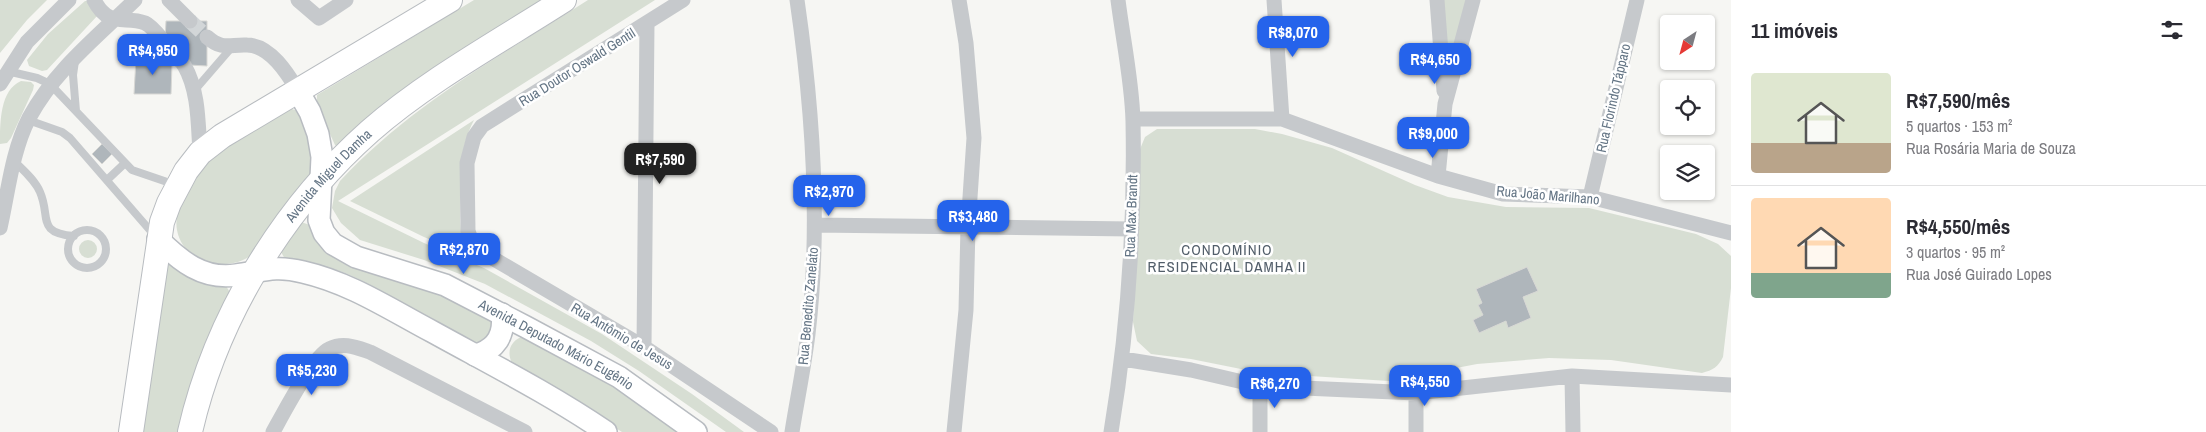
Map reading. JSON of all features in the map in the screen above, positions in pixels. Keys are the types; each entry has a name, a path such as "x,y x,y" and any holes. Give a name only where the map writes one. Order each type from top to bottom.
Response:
{"main road":[{"path":"131,432 158,239 169,203 177,185 200,153 250,118 450,0"},
{"name":"Avenida Miguel Damha","path":"190,432 196,406 214,358 254,270 276,237 321,180 370,131 421,92 564,0"}],"street":[{"path":"3,78 27,42 69,0"},
{"path":"94,0 104,13 114,20 146,23 165,43"},
{"path":"0,228 14,162 28,120 50,84 75,55 135,0"},
{"path":"169,0 190,21"},
{"path":"298,0 319,18 346,0"},
{"name":"Rua Doutor Oswald Gentil","path":"472,242 468,222 467,163 474,137 482,126 683,0"},
{"name":"Rua Benedito Zanelato","path":"792,432 808,334 814,225 809,82 797,0"},
{"path":"954,432 966,310 968,227 974,138 966,42 959,0"},
{"name":"Rua Max Brandt","path":"1111,432 1123,359 1132,229 1133,119 1118,0"},
{"path":"1274,0 1282,119"},
{"path":"1437,0 1445,104"},
{"path":"1438,176 1445,104 1472,0"},
{"name":"Rua Florindo Tápparo","path":"1590,196 1637,0"},
{"path":"644,348 647,23"},
{"path":"207,37 220,46 232,47 248,44 262,49 287,72 298,91"},
{"path":"184,65 191,77 194,91 200,153"},
{"name":"Avenida Deputado Mário Eugênio","path":"298,91 310,112 318,134 322,157 318,203 319,220 324,233 333,244 356,257 445,286 526,326 619,377 696,432"},
{"name":"Rua João Marilhano","path":"1133,119 1282,119 1438,176 1503,194 1590,196 1731,233"},
{"path":"0,155 14,162"},
{"path":"814,225 1132,229"},
{"path":"158,239 184,263 200,272 218,276 279,268 328,279 372,298 476,355 606,432"},
{"name":"Rua Antômio de Jesus","path":"472,242 482,252 644,348 771,432"},
{"path":"476,355 488,351 497,342 502,329 502,314"},
{"path":"500,370 499,361 504,344 513,333 526,326"},
{"path":"273,432 317,359 330,348 341,345 352,345 370,352 508,428 525,432"},
{"path":"1123,359 1191,370 1260,386 1416,393 1572,376 1731,385 1731,393"},
{"path":"1572,376 1573,432"},
{"path":"1260,386 1260,432"},
{"path":"1416,393 1416,432"}],"lane":[{"path":"194,91 232,47"},
{"path":"75,55 73,75 76,111"},
{"path":"3,78 37,78 50,84 124,164 132,170 177,185"},
{"path":"28,120 62,132 158,239"},
{"path":"14,162 40,191 44,220 49,228 61,235 69,245"},
{"path":"107,180 124,164"},
{"path":"91,230 102,237 106,249 103,261 92,268 80,266 70,258 69,245 74,236 79,232 91,230"},
{"path":"61,235 74,236"}],"shaded area":[{"path":"0,0 47,0 27,20 0,53"},
{"path":"474,0 550,0 338,147 335,145 317,105 317,95"},
{"path":"588,0 655,0 338,201 424,243 484,268 602,334 692,394 744,432 726,432 639,371 591,341 485,284 424,260 360,240 341,223 332,208 335,191 340,181 397,128 458,83"},
{"path":"1442,0 1466,0 1448,69"},
{"path":"85,1 88,1 98,15 47,70 42,71 29,66 27,60 48,34"},
{"path":"21,81 31,82 34,85 33,90 11,138 7,143 0,144 1,117 5,99 14,85"},
{"path":"286,108 296,110 303,117 312,136 313,159 309,179 253,254 243,260 220,264 197,258 181,242 176,224 180,205 190,183 209,157 222,144"},
{"path":"474,120 462,157 460,221 461,231 478,260 424,237 350,201"},
{"path":"1157,129 1255,129 1282,134 1332,148 1415,185 1448,197 1506,207 1589,208 1696,234 1718,244 1731,256 1731,288 1723,357 1715,368 1702,373 1611,360 1549,358 1477,364 1389,381 1261,373 1191,359 1151,354 1137,341 1133,322 1138,154 1145,137"},
{"path":"301,222 310,225 318,238 487,314 495,324 484,344 458,338 446,332 378,289 344,273 319,265 285,259 281,252"},
{"path":"88,240 94,243 97,249 94,255 88,258 82,255 79,249 82,243"},
{"path":"170,264 226,286 231,294 181,432 138,432 167,265"},
{"path":"524,336 616,386 683,432 622,432 512,363 510,359 511,347 516,340"}],"building":[{"path":"166,21 207,21 207,66 172,64 164,58"},
{"path":"136,58 164,58 172,64 171,94 134,94"},
{"path":"102,144 112,154 102,164 92,154"},
{"path":"1527,267 1538,291 1523,297 1531,318 1508,328 1506,321 1479,333 1473,320 1483,315 1478,305 1482,303 1476,289"}],"tunnel":[{"path":"190,21 207,37"},
{"path":"165,43 184,65"}],"district":[{"name":"CONDOMÍNIO RESIDENCIAL DAMHA II","path":"1227,258"}]}
